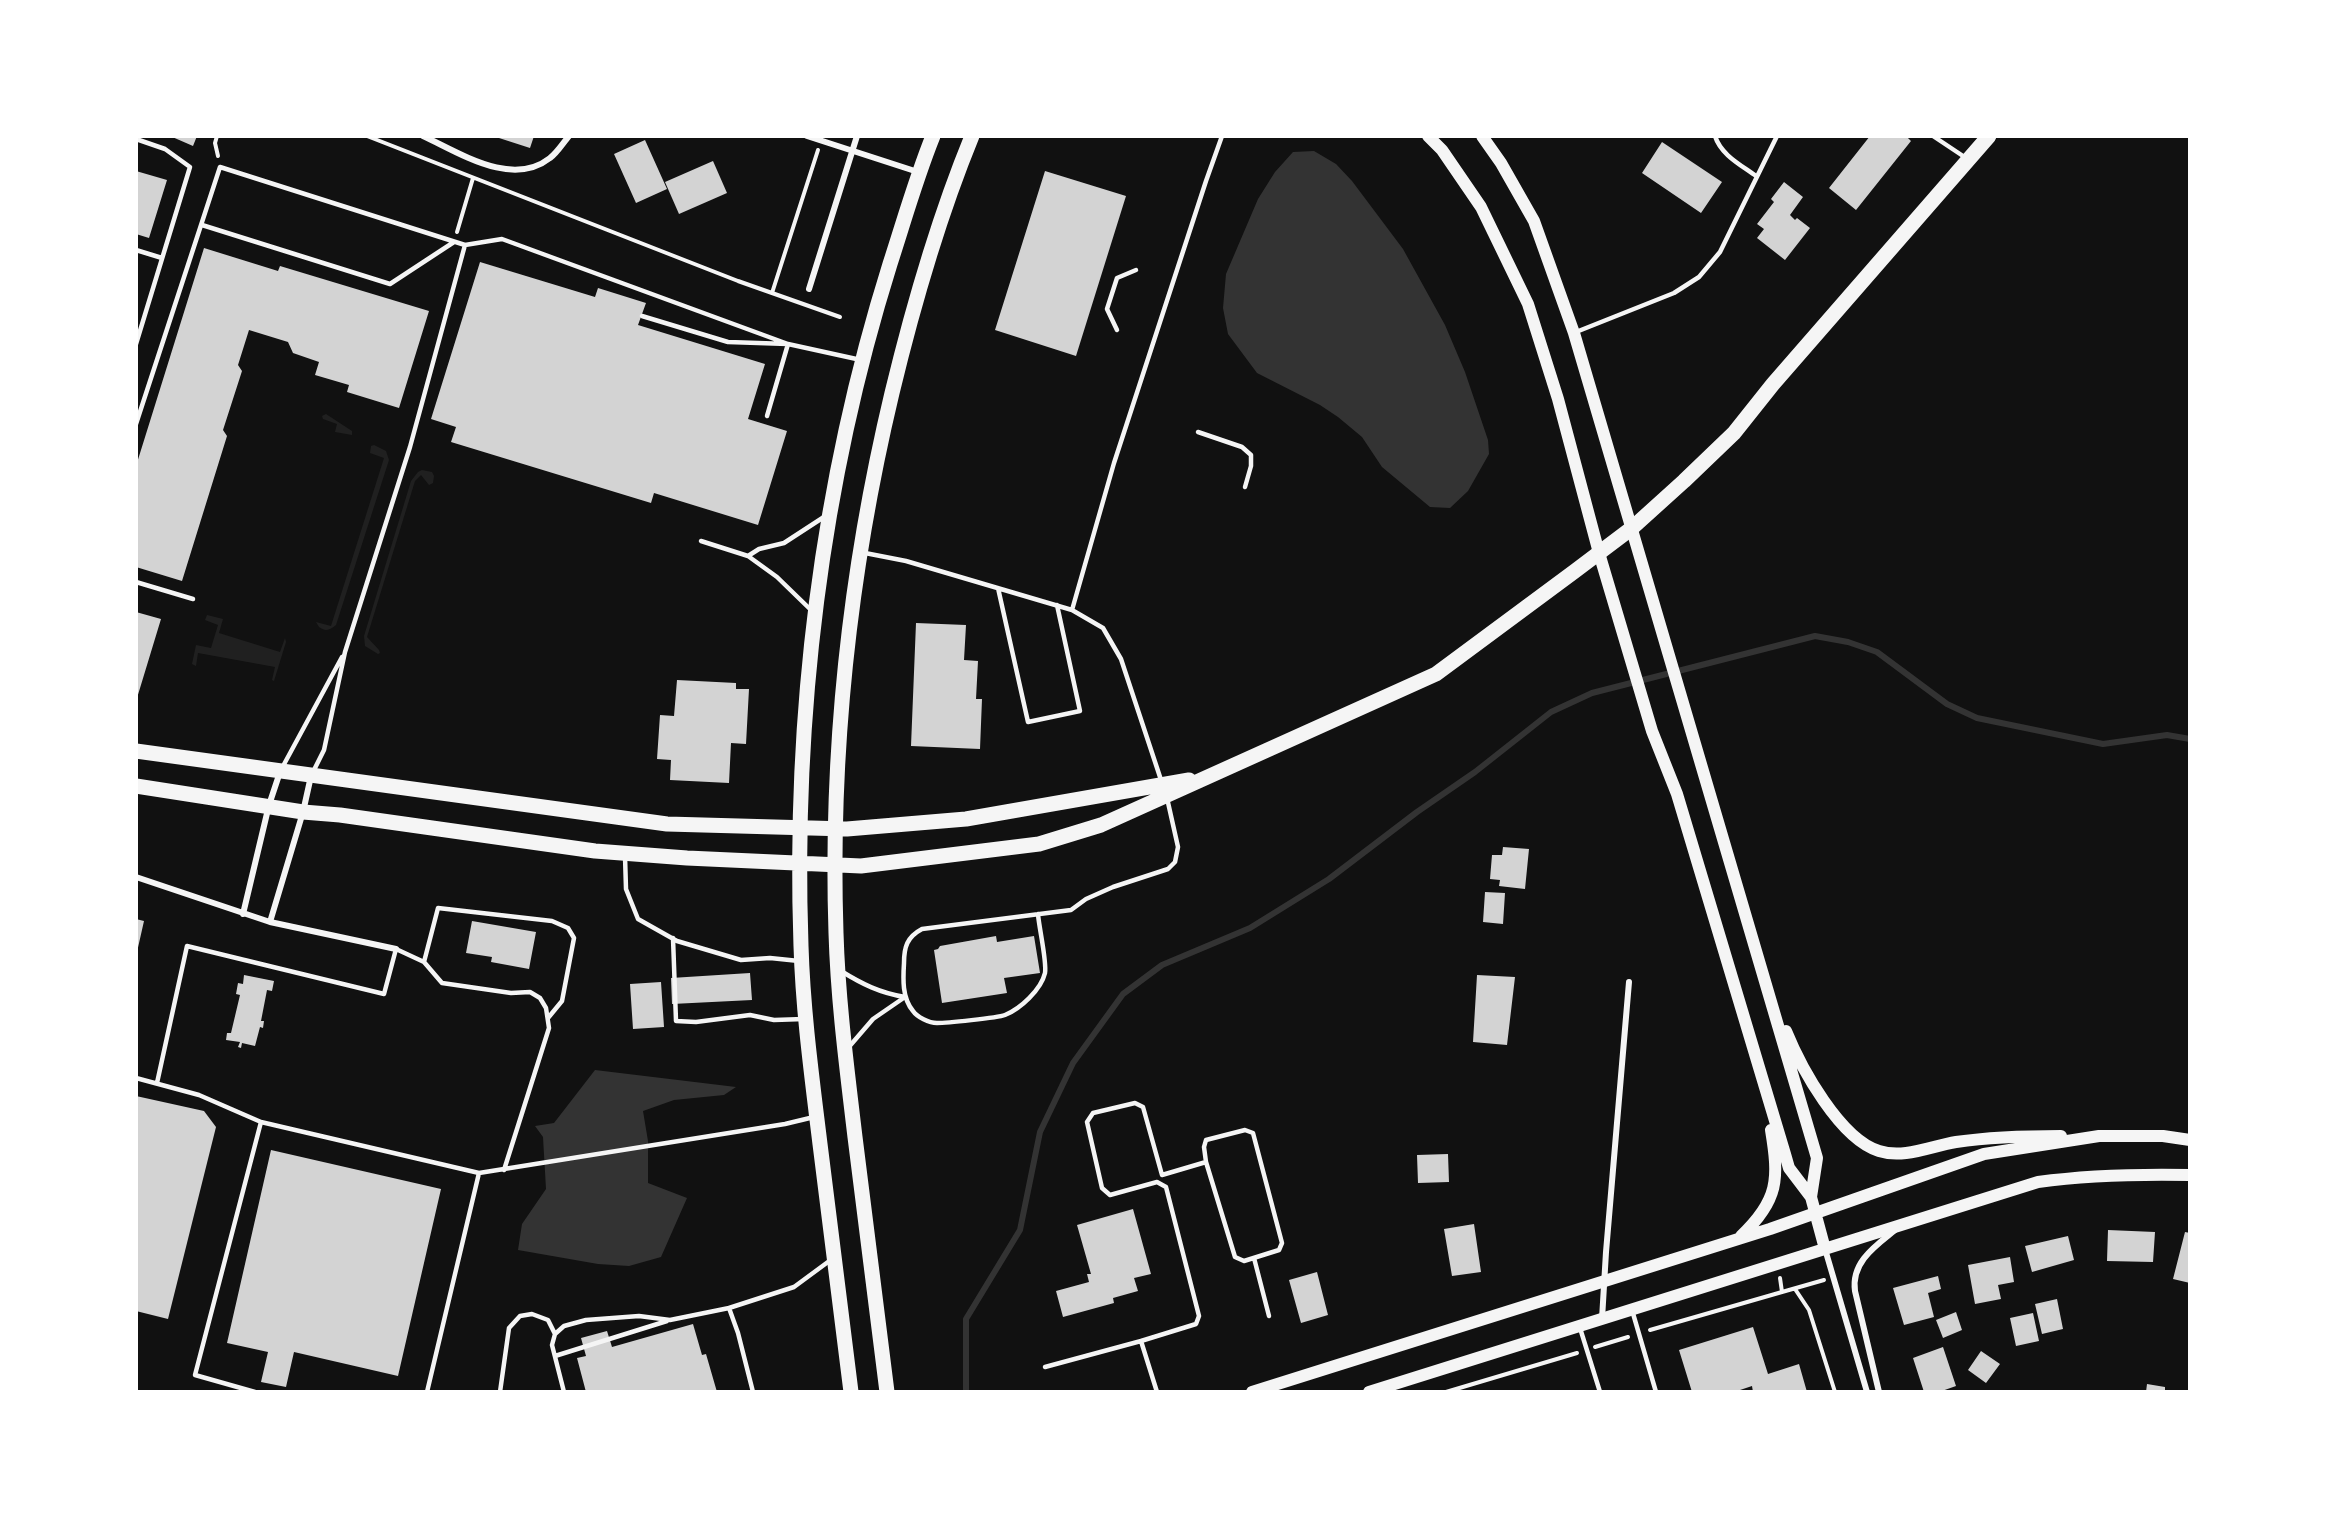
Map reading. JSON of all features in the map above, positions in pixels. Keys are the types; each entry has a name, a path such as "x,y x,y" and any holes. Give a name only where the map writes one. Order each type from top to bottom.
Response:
{"main road":[{"path":"851,1392 817,1116 802,961 800,828 814,613 843,439 873,320 919,172 933,136"},
{"path":"887,1392 845,1053 838,969 836,829 845,666 859,552 881,437 909,320 954,181 972,136"},
{"path":"1428,136 1442,150 1481,207 1528,304 1558,399 1599,553 1652,731 1677,795 1789,1168 1811,1197"},
{"path":"1482,136 1501,163 1534,221 1574,333 1817,1158 1811,1197 1825,1249"},
{"path":"136,751 667,824 836,829 966,819 1164,790 1207,777 1436,674 1511,621 1632,528 1734,433 1780,376 1989,136"},
{"path":"136,786 303,812 340,815 595,851 861,866 1039,844 1101,825 1164,790"},
{"path":"1761,973 1797,1058 1839,1122 1856,1138 1878,1151 1904,1153 1954,1142 2018,1136 2163,1136 2190,1140"},
{"path":"1738,1239 1765,1211 1773,1186 1776,1164 1771,1129 1772,1111"},
{"path":"1252,1392 1738,1239 1984,1154 2095,1136"},
{"path":"1369,1392 2038,1182 2100,1175 2190,1175"}],"street":[{"path":"423,136 491,166 523,171 550,158 568,136"},
{"path":"807,136 919,172"},
{"path":"809,289 857,136"},
{"path":"243,914 269,805 280,771"},
{"path":"270,922 303,812 311,776"},
{"path":"136,877 270,922 396,949"},
{"path":"1602,1319 1629,982"},
{"path":"1879,1392 1855,1291 1854,1277 1871,1250 1902,1224"},
{"path":"1825,1249 1868,1392"}],"lane":[{"path":"1072,610 1114,464 1222,136"},
{"path":"1715,136 1719,146 1728,156 1756,176"},
{"path":"1574,333 1674,293 1699,278 1719,252 1777,136"},
{"path":"1933,136 1969,159"},
{"path":"136,139 165,149 189,166 136,344"},
{"path":"136,424 220,167 465,245 502,239 788,344 863,360"},
{"path":"202,225 390,284 454,241"},
{"path":"311,776 324,750 345,652 410,447 465,245"},
{"path":"136,250 162,258"},
{"path":"1117,330 1107,309 1117,278 1136,270"},
{"path":"642,315 728,342 788,344"},
{"path":"767,416 788,344"},
{"path":"1197,432 1242,447 1251,455 1251,466 1245,487"},
{"path":"748,556 759,549 784,543 830,513"},
{"path":"701,541 748,556 777,577 814,613"},
{"path":"859,552 906,561 1072,610 1103,628 1121,659 1164,790 1178,847 1175,862 1167,869 1113,887 1086,899 1071,910 1038,914 922,929 913,934 905,950 905,997 913,1012 935,1023 1004,1015 1029,998 1045,972 1038,914"},
{"path":"136,582 193,599"},
{"path":"998,588 1028,722 1080,711 1057,605"},
{"path":"280,771 345,652"},
{"path":"624,853 626,889 638,918 673,938 741,960 770,958 802,961"},
{"path":"424,962 438,908 552,921 568,928 574,938 562,1001 548,1018"},
{"path":"673,938 676,1021 696,1022 750,1015 774,1020 807,1019"},
{"path":"156,1083 187,946 384,994 396,949 424,962 442,983 511,993 530,992 540,998 546,1008 549,1028 504,1170"},
{"path":"838,969 870,988 905,997"},
{"path":"845,1053 873,1019 905,997"},
{"path":"136,1078 199,1095 261,1122 479,1173 662,1145 785,1124 817,1116"},
{"path":"1045,1366 1196,1324 1199,1316 1166,1187 1143,1107 1134,1103 1093,1113 1087,1122 1102,1188 1110,1195 1157,1182 1166,1187"},
{"path":"255,1392 195,1375 261,1122"},
{"path":"1245,1130 1253,1133 1282,1243 1280,1250 1244,1261 1235,1257 1206,1162 1204,1147 1206,1140 1245,1130"},
{"path":"1162,1175 1206,1162"},
{"path":"427,1392 479,1173"},
{"path":"555,1356 670,1320 729,1308 794,1287 834,1257"},
{"path":"1254,1258 1269,1316"},
{"path":"729,1308 753,1392"},
{"path":"1632,1310 1656,1392"},
{"path":"500,1392 509,1328 520,1316 532,1314 548,1320 555,1334"},
{"path":"564,1392 552,1345 555,1334 564,1326 586,1320 639,1316 670,1320"},
{"path":"1580,1326 1600,1392"},
{"path":"1141,1341 1157,1392"}],"path":[{"path":"217,136 215,143 220,167"},
{"path":"367,136 772,293 840,317"},
{"path":"772,293 821,141"},
{"path":"454,241 473,178"},
{"path":"1795,1289 1809,1310 1835,1392"},
{"path":"1446,1392 1782,1293"}],"shaded area":[{"path":"1314,151 1336,164 1352,181 1403,249 1445,325 1465,372 1488,440 1489,454 1468,491 1450,508 1430,507 1382,467 1362,437 1338,417 1320,405 1257,373 1228,334 1223,308 1226,274 1258,199 1275,172 1293,152"},
{"path":"326,414 352,431 352,435 335,432 337,424 323,419 322,416"},
{"path":"374,445 386,451 389,460 336,625 324,630 316,622 331,626 384,458 370,453 371,446"},
{"path":"422,470 432,472 433,483 429,485 421,475 415,481 367,637 379,650 378,654 365,646 364,636 411,481"},
{"path":"207,615 223,619 219,633 280,652 285,638 286,642 274,681 272,680 275,667 198,653 196,666 192,664 196,645 211,648 218,625 205,620"},
{"path":"595,1070 736,1087 724,1095 674,1100 643,1111 648,1141 648,1183 687,1198 661,1257 629,1266 598,1264 518,1250 522,1224 546,1189 543,1137 535,1126 554,1123"}],"building":[{"path":"170,136 197,136 193,146"},
{"path":"499,136 534,136 530,148 499,138"},
{"path":"1870,136 1906,136 1911,141 1856,210 1829,188"},
{"path":"645,140 667,189 636,203 614,154"},
{"path":"1662,142 1722,182 1701,213 1642,173"},
{"path":"713,161 727,193 679,214 665,182"},
{"path":"136,171 167,180 149,238 136,234"},
{"path":"1045,171 1126,196 1076,356 995,330"},
{"path":"1784,182 1803,197 1790,215 1810,228 1785,260 1757,238 1764,229 1757,224 1774,202 1771,199"},
{"path":"204,248 278,271 280,266 429,311 399,408 347,392 349,385 315,375 319,362 293,353 288,342 249,330 238,365 242,371 223,430 227,436 182,581 136,567 136,466"},
{"path":"480,262 595,297 598,288 646,303 638,325 765,364 748,419 787,431 758,525 654,493 651,503 451,442 456,427 431,419"},
{"path":"136,612 161,619 137,698 136,698"},
{"path":"916,623 966,625 964,660 978,661 976,699 982,699 980,749 911,746"},
{"path":"677,680 736,683 736,689 749,689 746,744 731,743 729,783 670,780 671,760 657,759 660,715 674,716"},
{"path":"1503,847 1529,849 1525,889 1499,886 1500,880 1490,879 1492,855 1502,855"},
{"path":"1485,892 1505,893 1503,924 1483,922"},
{"path":"136,919 144,921 137,952 136,952"},
{"path":"472,921 536,932 529,969 491,962 492,957 466,953"},
{"path":"996,936 997,942 1034,936 1040,973 1004,978 1007,993 942,1003 934,950 940,946"},
{"path":"750,973 752,1000 672,1004 671,978"},
{"path":"244,975 274,981 272,991 267,990 261,1021 264,1021 263,1028 260,1027 255,1046 242,1043 241,1048 238,1047 240,1042 226,1040 227,1033 231,1033 240,995 236,994 238,983 243,984"},
{"path":"1477,975 1515,977 1507,1045 1473,1042"},
{"path":"661,982 664,1027 633,1029 630,984"},
{"path":"136,1096 204,1111 216,1127 168,1319 136,1311"},
{"path":"271,1150 441,1189 398,1376 294,1352 286,1387 261,1382 268,1352 227,1343"},
{"path":"1448,1154 1449,1182 1418,1183 1417,1155"},
{"path":"1133,1209 1151,1274 1134,1278 1138,1291 1113,1298 1114,1303 1063,1317 1056,1291 1089,1282 1087,1274 1091,1274 1077,1225"},
{"path":"1474,1224 1481,1272 1452,1276 1444,1229"},
{"path":"2108,1230 2155,1232 2153,1262 2107,1261"},
{"path":"2185,1232 2190,1233 2190,1283 2173,1279"},
{"path":"2068,1236 2074,1260 2032,1272 2025,1246"},
{"path":"2010,1257 2014,1282 1998,1285 2001,1299 1975,1304 1968,1265"},
{"path":"1317,1272 1328,1315 1301,1323 1289,1280"},
{"path":"1938,1276 1941,1289 1928,1293 1934,1317 1904,1325 1893,1288"},
{"path":"2057,1299 2063,1329 2042,1334 2035,1304"},
{"path":"1956,1312 1962,1330 1943,1338 1936,1320"},
{"path":"2033,1313 2039,1341 2016,1346 2010,1318"},
{"path":"693,1324 702,1355 706,1354 717,1392 586,1392 577,1358 586,1356 581,1338 607,1331 612,1347"},
{"path":"1753,1327 1768,1374 1799,1364 1807,1392 1753,1392 1752,1386 1734,1392 1692,1392 1679,1350"},
{"path":"1943,1347 1956,1386 1939,1392 1924,1392 1913,1358"},
{"path":"1981,1351 2000,1364 1986,1383 1968,1370"},
{"path":"2147,1384 2165,1387 2165,1392 2146,1392"}],"waterway":[{"path":"966,1392 966,1319 1020,1230 1040,1132 1073,1063 1123,994 1162,965 1250,928 1329,879 1417,812 1475,772 1551,712 1592,693 1815,636 1848,642 1877,652 1947,704 1977,718 2103,744 2167,735 2190,739"}]}
